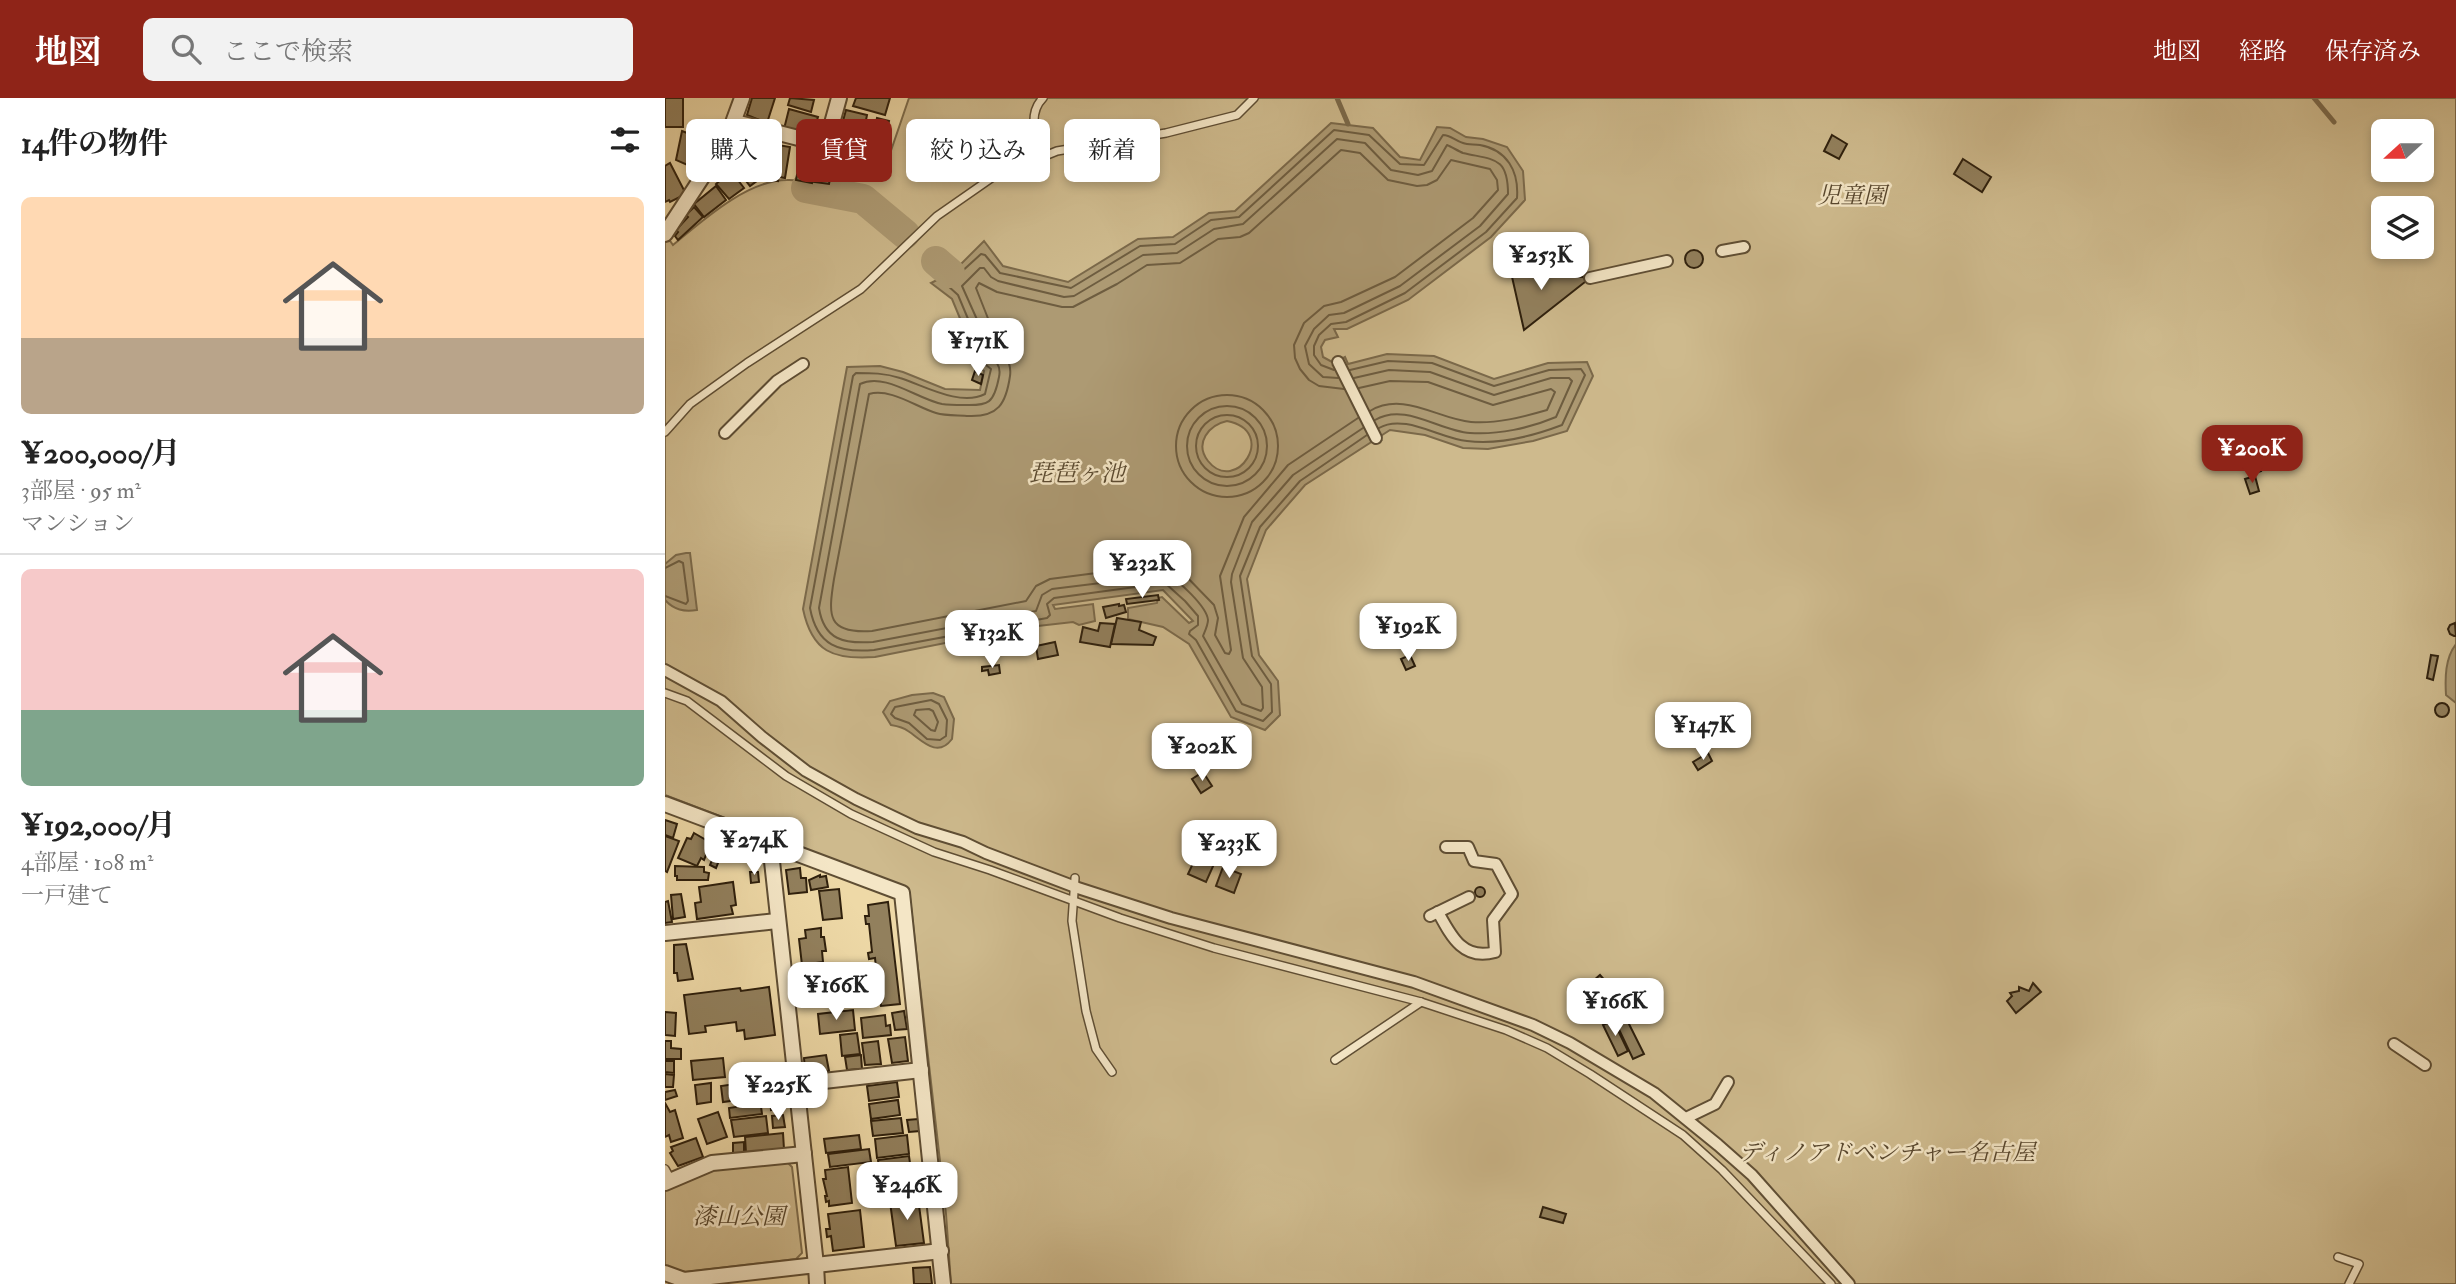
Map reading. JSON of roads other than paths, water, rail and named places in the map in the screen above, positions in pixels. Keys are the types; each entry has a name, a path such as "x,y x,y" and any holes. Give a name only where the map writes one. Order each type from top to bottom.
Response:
{"street":[{"path":"736,119 742,98"},
{"path":"782,134 826,145 839,98"},
{"path":"665,233 699,182"},
{"path":"1722,251 1744,247"},
{"path":"1590,278 1667,261"},
{"path":"1338,362 1375,439"},
{"path":"725,433 777,381 803,364"},
{"path":"665,670 721,701 806,771 917,828 971,843 1171,918 1414,982 1480,1004 1570,1043 1654,1093 1752,1175 1849,1284"},
{"path":"665,804 902,893 943,1284"},
{"path":"770,844 817,1284"},
{"path":"1446,847 1468,847 1474,861 1496,864 1512,894 1493,920 1495,952 1483,956 1468,950 1453,940 1434,914 1469,897"},
{"path":"665,933 777,921"},
{"path":"2393,1044 2425,1065"},
{"path":"797,1084 921,1070"},
{"path":"1686,1118 1715,1104 1728,1082"},
{"path":"667,1177 712,1163 804,1154"},
{"path":"665,1273 684,1282 941,1251"}],"lane":[{"path":"1033,119 1043,98"},
{"path":"1050,154 1166,133 1237,115 1254,98"},
{"path":"665,432 690,404 747,363 861,289 937,216 986,182"},
{"path":"665,693 687,701 786,776 851,814 935,852 1120,919 1214,948 1379,989 1506,1030 1547,1048 1683,1135 1722,1170 1831,1284"},
{"path":"965,862 971,843"},
{"path":"1075,882 1072,921 1086,1011 1096,1049 1112,1072"},
{"path":"1335,1060 1421,1002"},
{"path":"2338,1256 2359,1265 2349,1284"}],"water":[{"name":"琵琶ヶ池","path":"1331,123 1373,128 1400,157 1420,160 1437,127 1450,128 1466,137 1507,147 1523,171 1525,200 1491,237 1408,300 1347,329 1334,329 1338,337 1325,340 1321,347 1323,357 1334,363 1345,357 1348,364 1387,354 1434,356 1494,379 1548,363 1587,362 1593,376 1567,431 1533,441 1488,449 1463,448 1425,435 1390,430 1305,485 1266,530 1247,579 1259,655 1278,681 1280,715 1265,730 1231,717 1189,644 1163,627 1128,619 1128,608 1157,603 1158,598 1162,597 1189,623 1193,621 1163,590 1053,605 1055,609 1093,604 1095,621 1079,625 1073,622 1020,628 875,657 847,657 819,644 812,635 803,609 847,367 880,366 945,389 980,390 984,371 969,362 964,328 952,299 931,283 953,272 984,241 1003,266 1068,282 1138,239 1173,237 1209,213 1235,211","holes":["1227,421 1242,427 1250,436 1251,447 1247,458 1240,466 1230,471 1219,470 1204,454 1205,436 1214,426"]},
{"path":"690,553 697,610 679,610 665,600 665,564 676,555"},
{"path":"2456,644 2456,703 2446,695 2446,682 2448,662"},
{"path":"933,693 944,697 954,719 952,739 946,745 935,748 904,729 891,725 883,712 890,701"}],"waterway":[{"path":"1337,98 1348,124"},
{"path":"2314,98 2334,122"},
{"path":"806,188 863,199 905,234"},
{"path":"936,261 950,273"}],"park label":[{"name":"児童園","path":"1852,195"},
{"name":"ディノアドベンチャー名古屋","path":"1887,1152"},
{"name":"漆山公園","path":"739,1216"}]}
